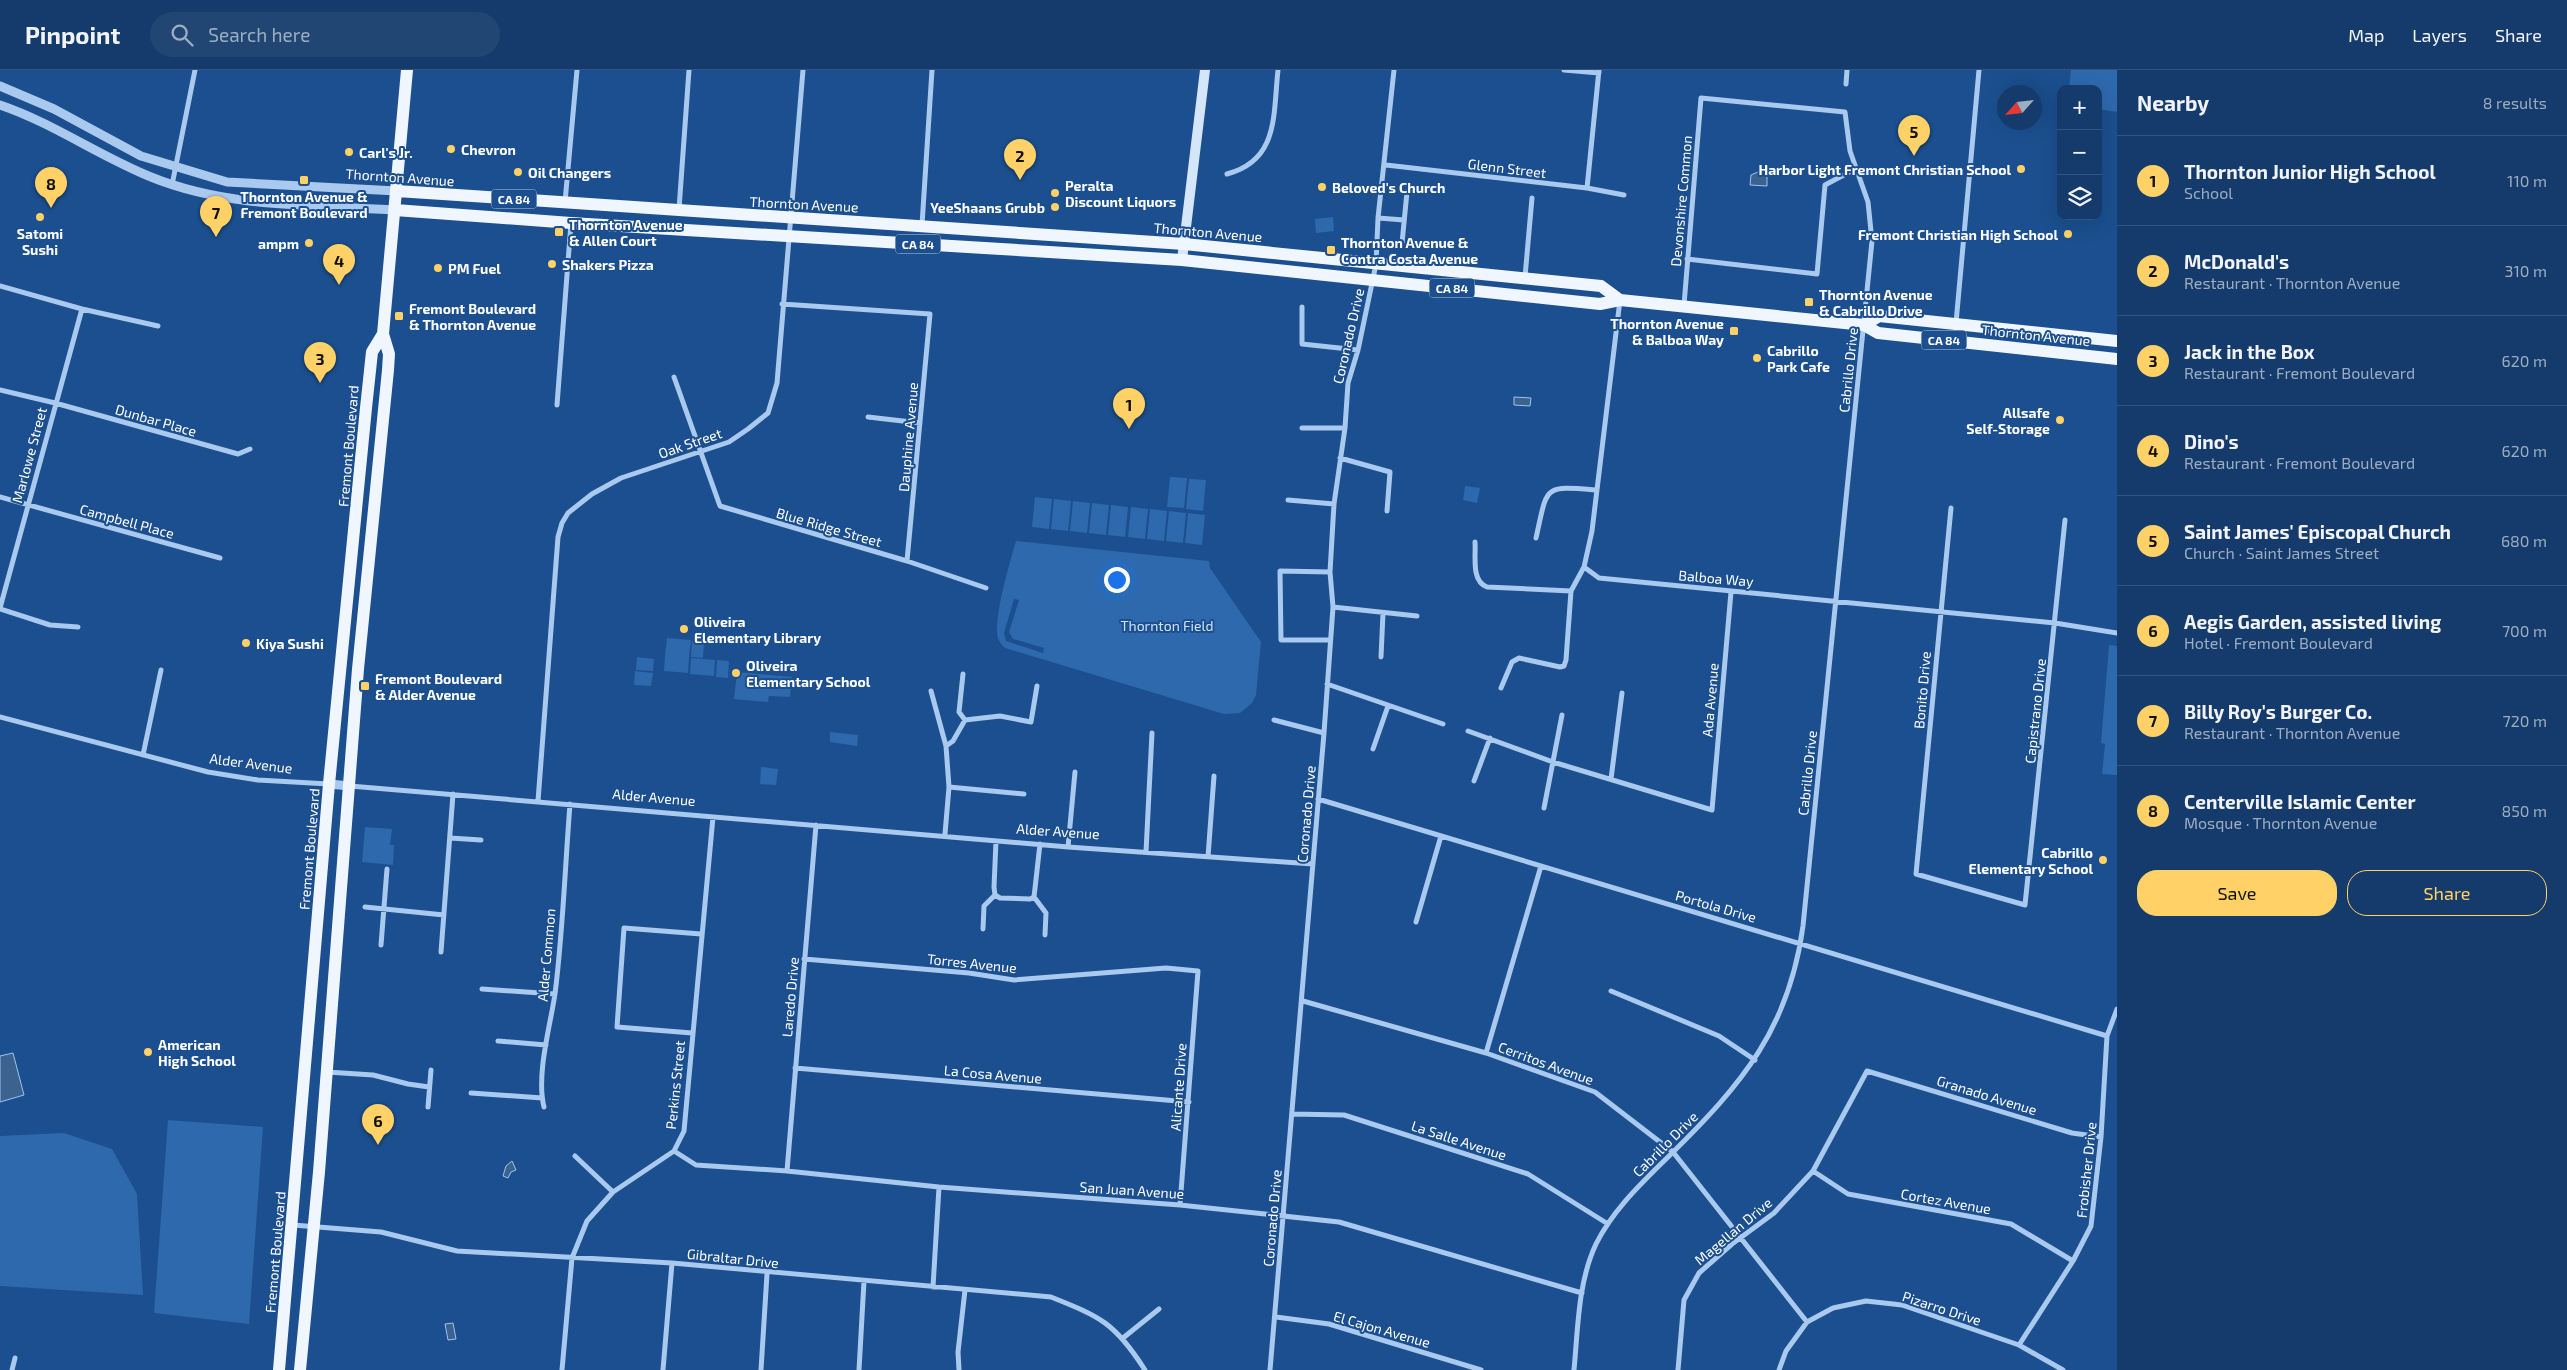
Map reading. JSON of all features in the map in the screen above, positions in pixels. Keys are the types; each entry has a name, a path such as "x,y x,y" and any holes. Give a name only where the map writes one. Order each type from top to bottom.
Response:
{"main road":[{"name":"Fremont Boulevard","path":"280,1370 329,784 372,352 382,334 408,70"},
{"path":"1182,260 1205,70"},
{"name":"Thornton Avenue","path":"397,191 679,212 1184,244 1601,286 1620,300"},
{"name":"Thornton Avenue","path":"395,210 571,223 1182,260 1600,304 1620,300 1684,305 1864,325 1878,334 2113,357"},
{"name":"Thornton Avenue","path":"1864,325 1878,316 2117,341"},
{"name":"Fremont Boulevard","path":"300,1370 327,1072 358,669 388,370 389,354 382,334"}],"street":[{"path":"172,185 195,70"},
{"path":"565,203 577,70"},
{"path":"679,212 689,70"},
{"name":"Oak Street","path":"538,801 558,537 562,523 568,513 592,494 621,478 729,442 768,413 777,383 782,304 803,70"},
{"path":"922,226 932,70"},
{"path":"1227,174 1243,169 1261,155 1272,128 1278,70"},
{"name":"Coronado Drive","path":"1270,1370 1303,1001 1324,733 1333,607 1330,572 1334,504 1345,428 1348,383 1358,350 1376,264 1378,218 1386,165 1394,70"},
{"path":"1564,70 1599,72 1587,188"},
{"path":"1846,84 1847,70"},
{"path":"1956,324 1979,70"},
{"name":"Thornton Avenue","path":"0,86 54,109 141,156 227,182 397,191"},
{"name":"Cabrillo Drive","path":"1574,1370 1582,1293 1587,1268 1596,1244 1625,1201 1724,1101 1755,1060 1780,1010 1801,943 1864,325 1872,241 1871,221 1868,202 1850,151 1845,112 1701,98"},
{"name":"Devonshire Common","path":"1684,305 1701,98"},
{"name":"Thornton Avenue","path":"0,105 57,130 132,169 172,185 216,197 395,210"},
{"name":"Glenn Street","path":"1386,165 1587,188 1624,195"},
{"path":"1688,259 1817,274 1825,185 1855,168"},
{"path":"1402,243 1407,192"},
{"path":"1525,279 1532,198"},
{"path":"1378,218 1404,220"},
{"path":"557,405 571,223"},
{"path":"0,286 158,326"},
{"path":"1501,688 1512,662 1519,658 1560,667 1564,666 1571,591 1584,567 1597,490 1620,300"},
{"name":"Dauphine Avenue","path":"782,304 930,314 908,561"},
{"path":"1302,307 1302,344 1358,350"},
{"name":"Marlowe Street","path":"0,608 82,308"},
{"path":"674,377 701,452"},
{"name":"Dunbar Place","path":"0,390 55,403 238,454 250,449"},
{"path":"868,417 920,423"},
{"path":"1302,428 1345,428"},
{"name":"Blue Ridge Street","path":"701,452 720,506 908,561 986,588"},
{"path":"1340,458 1390,472 1387,511"},
{"path":"1536,538 1545,499 1551,491 1558,487 1597,490"},
{"name":"Campbell Place","path":"0,498 220,558"},
{"path":"1288,500 1334,504"},
{"name":"Bonito Drive","path":"1951,508 1916,874 2025,905"},
{"name":"Capistrano Drive","path":"2025,905 2065,520"},
{"path":"1475,542 1476,579 1480,585 1486,587 1571,591"},
{"name":"Balboa Way","path":"1584,567 1599,578 2055,624 2117,633"},
{"path":"1330,572 1280,571 1281,640 1330,640"},
{"name":"Ada Avenue","path":"1611,779 1712,810 1731,592"},
{"path":"1333,607 1417,616"},
{"path":"0,608 50,625 78,627"},
{"path":"1381,657 1384,613"},
{"path":"143,755 162,670"},
{"path":"963,674 959,712 965,720"},
{"path":"1327,684 1443,724"},
{"path":"965,720 1000,716 1031,722 1037,686"},
{"path":"931,690 946,746 948,787 944,834"},
{"path":"1468,731 1526,753 1611,779 1622,693"},
{"path":"1373,750 1388,706"},
{"path":"1544,808 1562,715"},
{"name":"Alder Avenue","path":"0,717 225,776 944,834 996,841 1068,847 1313,864"},
{"path":"946,746 953,742 965,720"},
{"path":"1274,720 1324,733"},
{"path":"1146,852 1152,733"},
{"path":"1474,781 1490,738"},
{"path":"1068,847 1074,772"},
{"path":"1208,857 1214,776"},
{"path":"948,787 1024,794"},
{"path":"441,952 453,794"},
{"name":"Portola Drive","path":"1318,799 2107,1036"},
{"name":"Alder Common","path":"544,1107 542,1098 546,1045 555,994 570,804"},
{"name":"Perkins Street","path":"674,1151 684,1131 712,816"},
{"name":"Laredo Drive","path":"787,1171 816,825"},
{"path":"1416,922 1441,836"},
{"path":"450,838 481,840"},
{"path":"983,929 984,906 996,895 996,841"},
{"path":"1040,844 1034,897 1046,912 1045,935"},
{"path":"1486,1053 1541,866"},
{"path":"381,945 387,869"},
{"path":"996,895 1000,898 1030,899 1034,897"},
{"path":"365,907 444,915"},
{"path":"692,1033 617,1028 624,928 701,934"},
{"name":"Torres Avenue","path":"804,959 969,973 1014,980 1166,968 1198,971"},
{"name":"Alicante Drive","path":"1180,1205 1198,971"},
{"path":"482,989 555,994"},
{"path":"1611,991 1719,1036 1755,1060"},
{"name":"Cerritos Avenue","path":"1303,1001 1486,1053 1595,1092 1673,1152 1807,1322"},
{"name":"Frobisher Drive","path":"2020,1345 2073,1261 2091,1226 2101,1137 2107,1036 2117,1009"},
{"path":"498,1041 546,1045"},
{"name":"La Cosa Avenue","path":"795,1068 1189,1102"},
{"path":"428,1107 431,1070"},
{"name":"Granado Avenue","path":"1868,1071 2072,1133 2101,1137"},
{"name":"Magellan Drive","path":"1678,1370 1684,1300 1699,1273 1774,1213 1813,1171 1868,1071"},
{"path":"327,1072 373,1075 408,1084 430,1087"},
{"path":"471,1093 542,1098"},
{"name":"La Salle Avenue","path":"1292,1114 1344,1116 1528,1174 1608,1224"},
{"path":"562,1370 572,1258 587,1221 613,1192 674,1151"},
{"name":"San Juan Avenue","path":"674,1151 696,1165 787,1171 939,1187 1180,1205 1339,1222 1582,1293"},
{"path":"575,1156 613,1192"},
{"name":"Cortez Avenue","path":"1813,1171 1848,1194 2011,1224 2073,1261"},
{"path":"934,1287 939,1187"},
{"name":"Gibraltar Drive","path":"292,1225 381,1232 457,1251 672,1263 767,1274 1051,1297 1094,1315 1110,1325 1123,1338 1145,1370"},
{"path":"663,1370 672,1263"},
{"path":"761,1370 767,1274"},
{"path":"859,1370 864,1281"},
{"path":"959,1370 958,1352 965,1290"},
{"name":"Pizarro Drive","path":"1779,1370 1786,1351 1807,1322 1833,1308 1866,1301 1902,1305 2020,1345 2063,1370"},
{"path":"1123,1338 1159,1309"},
{"name":"El Cajon Avenue","path":"1276,1317 1329,1324 1481,1370"},
{"path":"12,1370 15,1358"}],"green space":[{"path":"2071,70 2117,70 2117,112 2102,110 2102,85 2069,85"},
{"path":"1333,217 1334,231 1316,233 1315,219"},
{"path":"1170,477 1187,478 1184,508 1167,507"},
{"path":"1189,479 1206,480 1203,511 1186,509"},
{"path":"1465,486 1480,488 1477,503 1463,500"},
{"path":"1035,497 1052,499 1049,529 1032,527"},
{"path":"1054,499 1071,501 1068,531 1051,529"},
{"path":"1073,501 1090,503 1087,533 1070,531"},
{"path":"1092,503 1109,505 1106,535 1089,533"},
{"path":"1111,505 1128,507 1125,537 1108,535"},
{"path":"1131,507 1148,509 1145,539 1128,537"},
{"path":"1150,509 1167,511 1164,541 1147,539"},
{"path":"1169,511 1186,513 1183,543 1166,541"},
{"path":"1188,513 1205,515 1202,545 1185,543"},
{"name":"Thornton Field","path":"1016,541 1209,561 1210,568 1261,642 1256,695 1252,703 1240,713 1224,714 1005,648 998,638 998,617","holes":["1014,599 1019,600 1009,632 1013,639 1044,648 1043,653 1006,641 1004,633"]},
{"path":"667,638 691,640 689,657 665,655"},
{"path":"692,641 704,642 703,658 691,657"},
{"path":"2109,645 2117,646 2117,775 2102,774 2105,744 2101,743"},
{"path":"665,655 689,657 688,673 664,671"},
{"path":"637,657 654,659 653,671 636,670"},
{"path":"691,658 715,660 714,676 690,674"},
{"path":"717,660 729,661 728,678 716,677"},
{"path":"635,671 653,673 651,686 634,685"},
{"path":"737,672 792,677 790,697 769,696 768,702 734,699"},
{"path":"830,732 858,735 857,746 830,742"},
{"path":"761,767 778,769 776,785 760,784"},
{"path":"365,827 392,829 390,845 394,845 393,865 362,862"},
{"path":"168,1120 263,1127 249,1324 154,1313"},
{"path":"64,1133 112,1149 137,1194 143,1295 0,1286 0,1136"}],"shaded area":[{"path":"1760,171 1767,177 1767,186 1750,185 1751,175"},
{"path":"1514,397 1531,398 1530,406 1514,405"},
{"path":"13,1053 24,1095 0,1102 0,1056"},
{"path":"512,1161 516,1170 511,1172 508,1178 503,1176 506,1166"},
{"path":"453,1323 456,1339 448,1340 445,1324"}],"place":[{"name":"Chevron","path":"451,149"},
{"name":"Carl's Jr.","path":"349,152"},
{"name":"Saint James' Episcopal Church","path":"1914,156"},
{"name":"Harbor Light Fremont Christian School","path":"2021,169"},
{"name":"Oil Changers","path":"518,172"},
{"name":"Thornton Avenue & Fremont Boulevard","path":"304,180"},
{"name":"McDonald's","path":"1020,180"},
{"name":"Beloved's Church","path":"1322,187"},
{"name":"Peralta Discount Liquors","path":"1055,193"},
{"name":"YeeShaans Grubb","path":"1055,207"},
{"name":"Centerville Islamic Center","path":"51,208"},
{"name":"Satomi Sushi","path":"40,217"},
{"name":"Thornton Avenue & Allen Court","path":"559,232"},
{"name":"Fremont Christian High School","path":"2068,234"},
{"name":"Billy Roy's Burger Co.","path":"216,237"},
{"name":"ampm","path":"309,243"},
{"name":"Thornton Avenue & Contra Costa Avenue","path":"1331,250"},
{"name":"Shakers Pizza","path":"552,264"},
{"name":"PM Fuel","path":"438,268"},
{"name":"Dino's","path":"339,285"},
{"name":"Thornton Avenue & Cabrillo Drive","path":"1809,302"},
{"name":"Fremont Boulevard & Thornton Avenue","path":"399,316"},
{"name":"Thornton Avenue & Balboa Way","path":"1734,331"},
{"name":"Cabrillo Park Cafe","path":"1757,358"},
{"name":"Jack in the Box","path":"320,383"},
{"name":"Allsafe Self-Storage","path":"2060,420"},
{"name":"Thornton Junior High School","path":"1129,429"},
{"name":"Oliveira Elementary Library","path":"684,629"},
{"name":"Kiya Sushi","path":"246,643"},
{"name":"Oliveira Elementary School","path":"736,673"},
{"name":"Fremont Boulevard & Alder Avenue","path":"365,686"},
{"name":"Cabrillo Elementary School","path":"2103,860"},
{"name":"American High School","path":"148,1052"},
{"name":"Aegis Garden, assisted living","path":"378,1145"}]}
